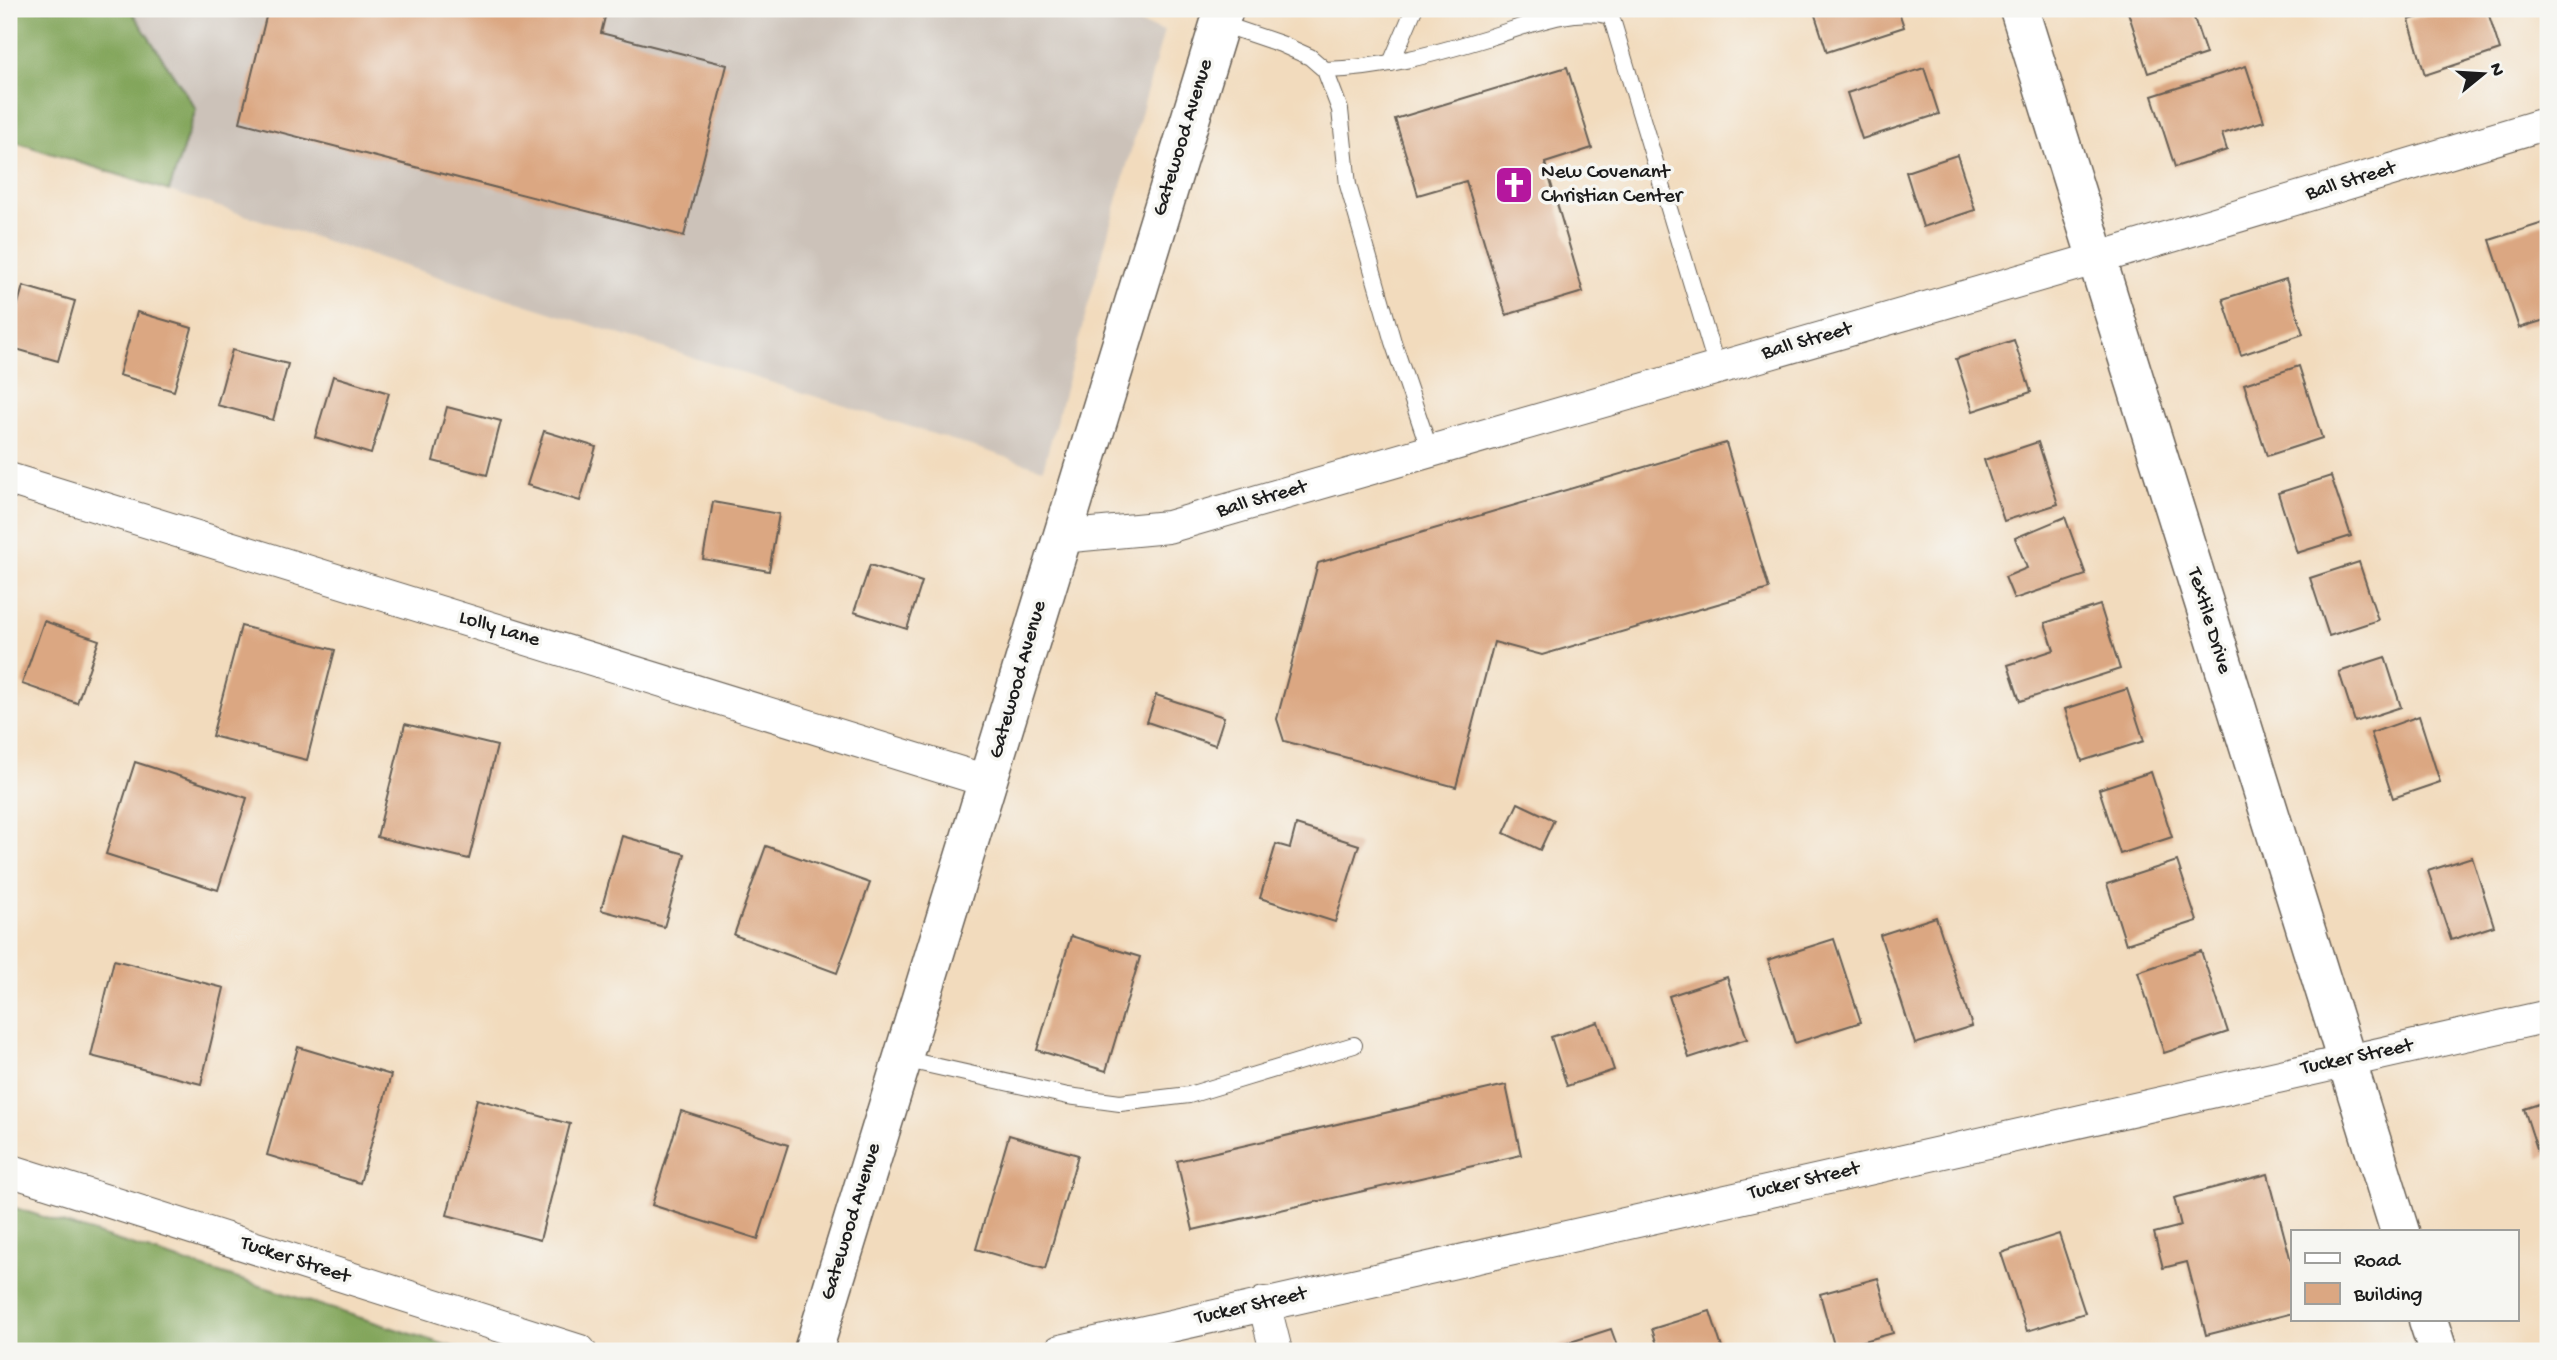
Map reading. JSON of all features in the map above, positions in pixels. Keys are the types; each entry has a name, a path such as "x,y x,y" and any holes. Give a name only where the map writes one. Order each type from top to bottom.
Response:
{"street":[{"name":"Textile Drive","path":"2019,9 2399,1230"},
{"name":"Gatewood Avenue","path":"813,1351 1221,16"},
{"name":"Ball Street","path":"1061,537 1168,527 2095,259 2548,123"},
{"name":"Lolly Lane","path":"9,479 989,782"},
{"name":"Tucker Street","path":"1060,1351 2548,1016"},
{"name":"Tucker Street","path":"9,1170 580,1351"},
{"path":"1264,1303 1276,1351"},
{"path":"2429,1322 2438,1351"}],"lane":[{"path":"1391,63 1414,9"},
{"path":"1325,69 1359,69 1391,63 1558,17 1595,12 1611,16 1717,368"},
{"path":"1221,16 1310,57 1325,69 1340,110 1348,185 1393,342 1430,451"},
{"path":"901,1059 1068,1096 1120,1103 1189,1094 1354,1045"}],"shaded area":[{"path":"130,9 1094,9 1164,31 1043,469 169,191 196,109"}],"green space":[{"path":"9,9 130,9 196,109 169,191 9,140"},
{"path":"9,1206 465,1351 9,1351"}],"building":[{"path":"268,9 607,9 601,33 727,65 684,236 240,122"},
{"path":"1813,9 1898,9 1904,27 1827,52"},
{"path":"2127,9 2191,9 2206,54 2148,73"},
{"path":"2445,9 2487,9 2500,50 2425,75 2409,20"},
{"path":"2246,66 2264,121 2222,134 2227,150 2175,167 2152,96"},
{"path":"1567,67 1592,148 1545,163 1583,292 1506,315 1466,181 1418,195 1395,119"},
{"path":"1924,68 1939,114 1862,139 1847,93"},
{"path":"1957,155 1975,210 1923,227 1906,172"},
{"path":"2543,223 2548,239 2548,319 2519,328 2490,240"},
{"path":"2286,279 2303,334 2241,355 2223,299"},
{"path":"23,286 75,301 58,361 9,347 9,336"},
{"path":"137,312 192,328 174,391 119,375"},
{"path":"2014,340 2031,392 1973,411 1956,359"},
{"path":"232,350 288,364 273,420 217,405"},
{"path":"2299,366 2322,438 2267,456 2244,384"},
{"path":"333,376 389,393 371,454 315,437"},
{"path":"447,407 501,421 487,475 433,461"},
{"path":"544,431 596,447 580,501 527,485"},
{"path":"2038,442 2058,504 2004,521 1984,460"},
{"path":"1726,443 1769,589 1542,655 1494,642 1456,787 1284,741 1277,719 1318,563"},
{"path":"2331,476 2351,536 2297,553 2278,493"},
{"path":"713,502 779,514 769,571 703,559"},
{"path":"2065,517 2086,575 2014,599 2005,577 2027,568 2015,538"},
{"path":"2359,562 2378,620 2329,636 2310,578"},
{"path":"870,565 922,582 907,629 854,612"},
{"path":"2100,605 2120,669 2020,701 2008,665 2054,650 2045,623"},
{"path":"44,621 99,640 77,703 22,684"},
{"path":"241,626 335,650 307,760 212,736"},
{"path":"2385,657 2401,707 2355,722 2339,672"},
{"path":"2127,689 2144,741 2082,761 2065,709"},
{"path":"1156,695 1224,717 1215,745 1147,722"},
{"path":"2419,716 2440,782 2393,798 2371,733"},
{"path":"405,724 497,746 469,859 377,837"},
{"path":"135,762 247,798 218,890 106,854"},
{"path":"2151,772 2172,837 2120,854 2099,789"},
{"path":"1518,803 1554,820 1540,850 1504,833"},
{"path":"1296,825 1359,845 1335,922 1260,898 1276,844 1290,848"},
{"path":"622,836 685,854 664,927 601,910"},
{"path":"766,846 870,883 837,973 734,935"},
{"path":"2472,857 2494,926 2451,940 2428,871"},
{"path":"2177,861 2197,921 2126,944 2107,884"},
{"path":"1936,917 1972,1026 1915,1044 1880,935"},
{"path":"1071,936 1140,957 1106,1071 1037,1050"},
{"path":"1834,939 1861,1022 1795,1043 1768,960"},
{"path":"2201,951 2228,1032 2164,1053 2138,972"},
{"path":"114,960 224,988 201,1084 91,1056"},
{"path":"1727,977 1747,1039 1689,1058 1669,996"},
{"path":"1598,1022 1614,1070 1567,1086 1551,1037"},
{"path":"298,1047 391,1075 360,1183 267,1155"},
{"path":"1506,1085 1521,1155 1193,1230 1177,1161"},
{"path":"477,1099 570,1124 540,1240 447,1215"},
{"path":"2548,1101 2548,1155 2540,1158 2524,1109"},
{"path":"681,1111 788,1145 758,1239 652,1205"},
{"path":"1009,1135 1078,1155 1045,1269 976,1249"},
{"path":"2268,1174 2291,1261 2291,1314 2206,1335 2187,1262 2163,1268 2154,1233 2181,1226 2174,1198"},
{"path":"2059,1234 2085,1313 2027,1331 2001,1253"},
{"path":"1878,1278 1893,1333 1835,1349 1820,1294"},
{"path":"1710,1311 1723,1351 1659,1351 1652,1329"},
{"path":"1611,1329 1619,1351 1556,1351 1555,1347"}],"place":[{"name":"New Covenant Christian Center","path":"1514,185"}]}
